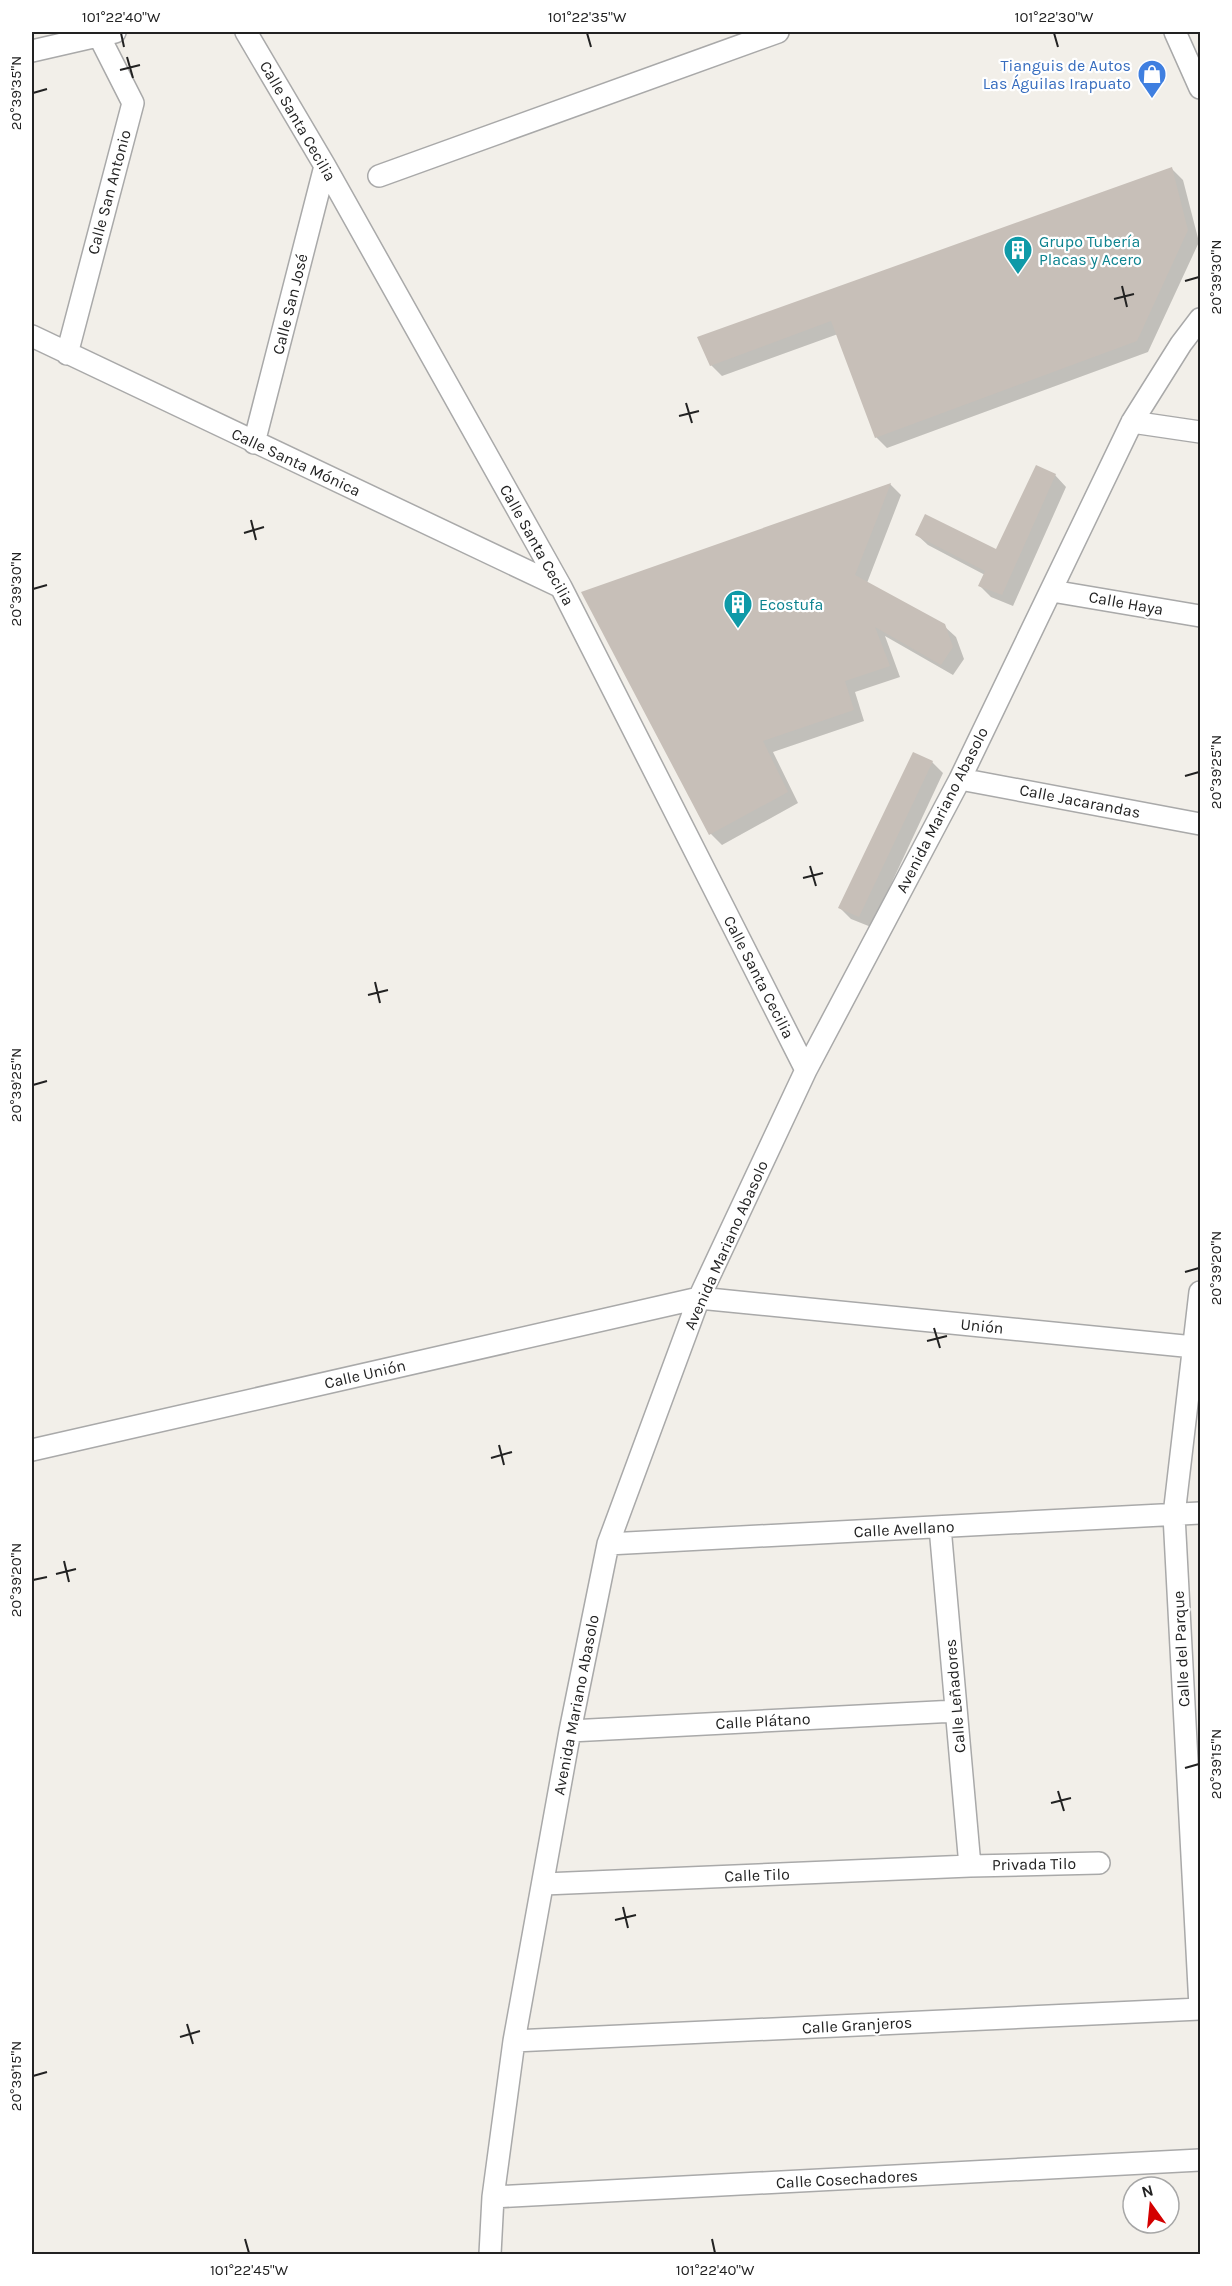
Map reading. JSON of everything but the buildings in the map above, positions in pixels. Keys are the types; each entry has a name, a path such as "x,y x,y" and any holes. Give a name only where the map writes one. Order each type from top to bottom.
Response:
{"street":[{"name":"Calle Santa Cecilia","path":"246,32 325,166 561,587 806,1070"},
{"path":"379,176 777,32"},
{"path":"1175,32 1200,88"},
{"path":"32,51 107,34"},
{"name":"Calle San Antonio","path":"67,354 133,103 107,34"},
{"name":"Calle San José","path":"254,443 325,166"},
{"name":"Avenida Mariano Abasolo","path":"490,2254 493,2197 514,2042 570,1731 608,1544 699,1298 806,1070 960,779 1132,423 1181,344 1200,319"},
{"name":"Calle Santa Mónica","path":"32,336 561,587"},
{"path":"1132,423 1200,432"},
{"name":"Calle Haya","path":"1052,591 1200,616"},
{"name":"Calle Jacarandas","path":"960,779 1200,824"},
{"name":"Calle del Parque","path":"1200,1292 1174,1515 1200,2008"},
{"name":"Unión","path":"699,1298 1194,1347"},
{"name":"Calle Unión","path":"32,1450 699,1298"},
{"name":"Calle Avellano","path":"608,1544 1200,1514"},
{"name":"Calle Leñadores","path":"940,1527 970,1866"},
{"name":"Calle Plátano","path":"570,1731 956,1711"},
{"name":"Privada Tilo","path":"970,1866 1099,1863"},
{"name":"Calle Tilo","path":"544,1884 970,1866"},
{"name":"Calle Granjeros","path":"514,2042 1200,2008"},
{"name":"Calle Cosechadores","path":"493,2197 1200,2160"}],"place":[{"name":"Tianguis de Autos Las Águilas Irapuato","path":"1152,100"},
{"name":"Grupo Tubería Placas y Acero","path":"1018,276"},
{"name":"Ecostufa","path":"738,630"}]}
